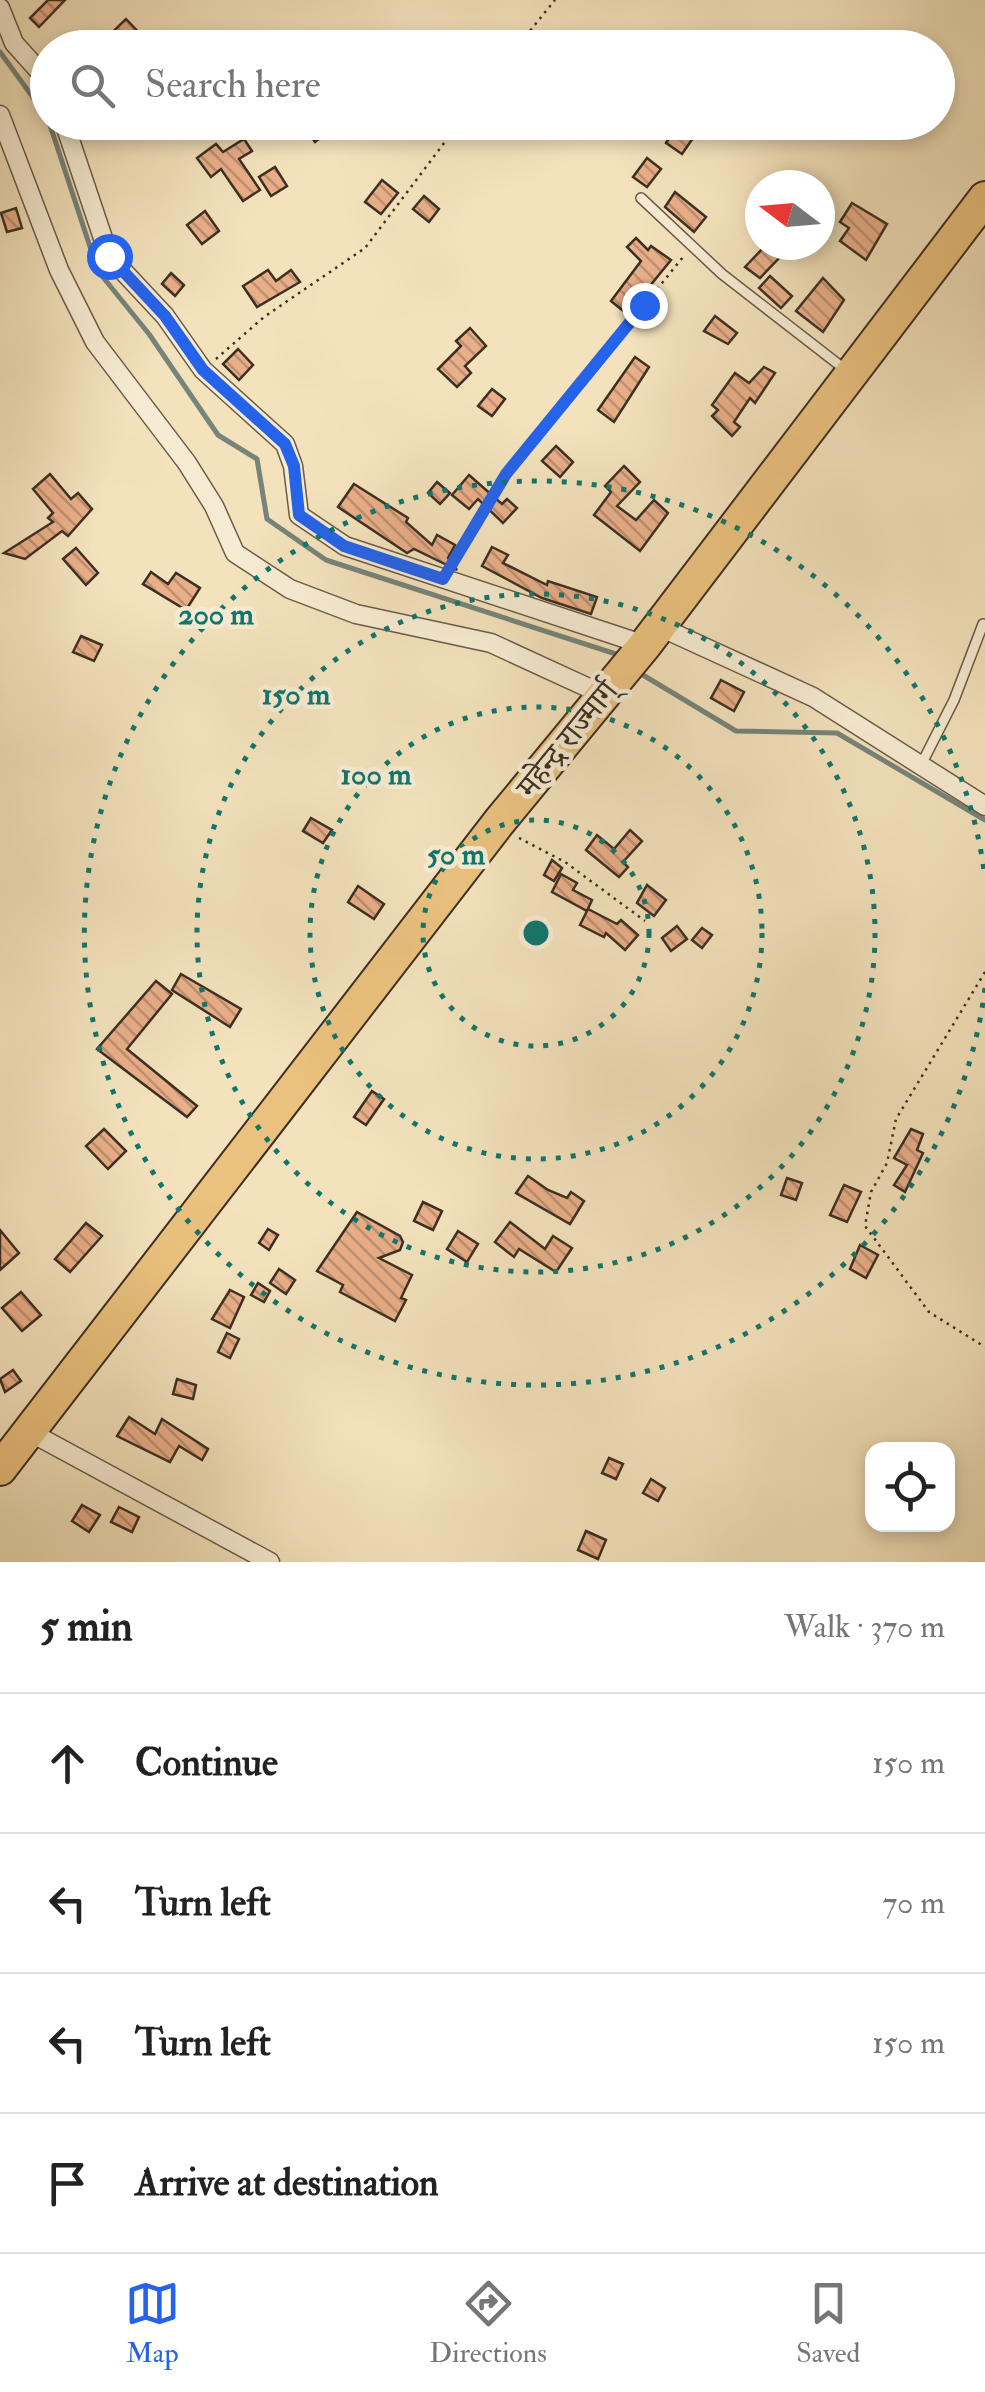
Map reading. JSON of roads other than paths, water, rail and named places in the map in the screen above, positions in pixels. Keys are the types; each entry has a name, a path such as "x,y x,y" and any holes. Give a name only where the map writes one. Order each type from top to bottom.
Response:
{"highway":[{"name":"महेन्द्र राज्मार्ग्","path":"0,1469 499,822 647,642 985,198"}],"street":[{"path":"0,8 14,43 30,60"},
{"path":"0,115 59,270 95,342 187,463 214,506 235,553 290,589 356,614 491,642 608,690"},
{"path":"70,140 109,256 165,316 203,370 285,444 294,466 299,515 344,546 813,697 985,806"},
{"path":"28,1431 270,1562"}],"lane":[{"path":"641,198 757,303 849,373"},
{"path":"920,767 954,700 983,624"}],"waterway":[{"path":"0,52 30,93"},
{"path":"55,140 98,271 149,334 218,435 257,459 267,519 326,560 619,655"},
{"path":"638,672 736,731 837,733 985,820"}]}
